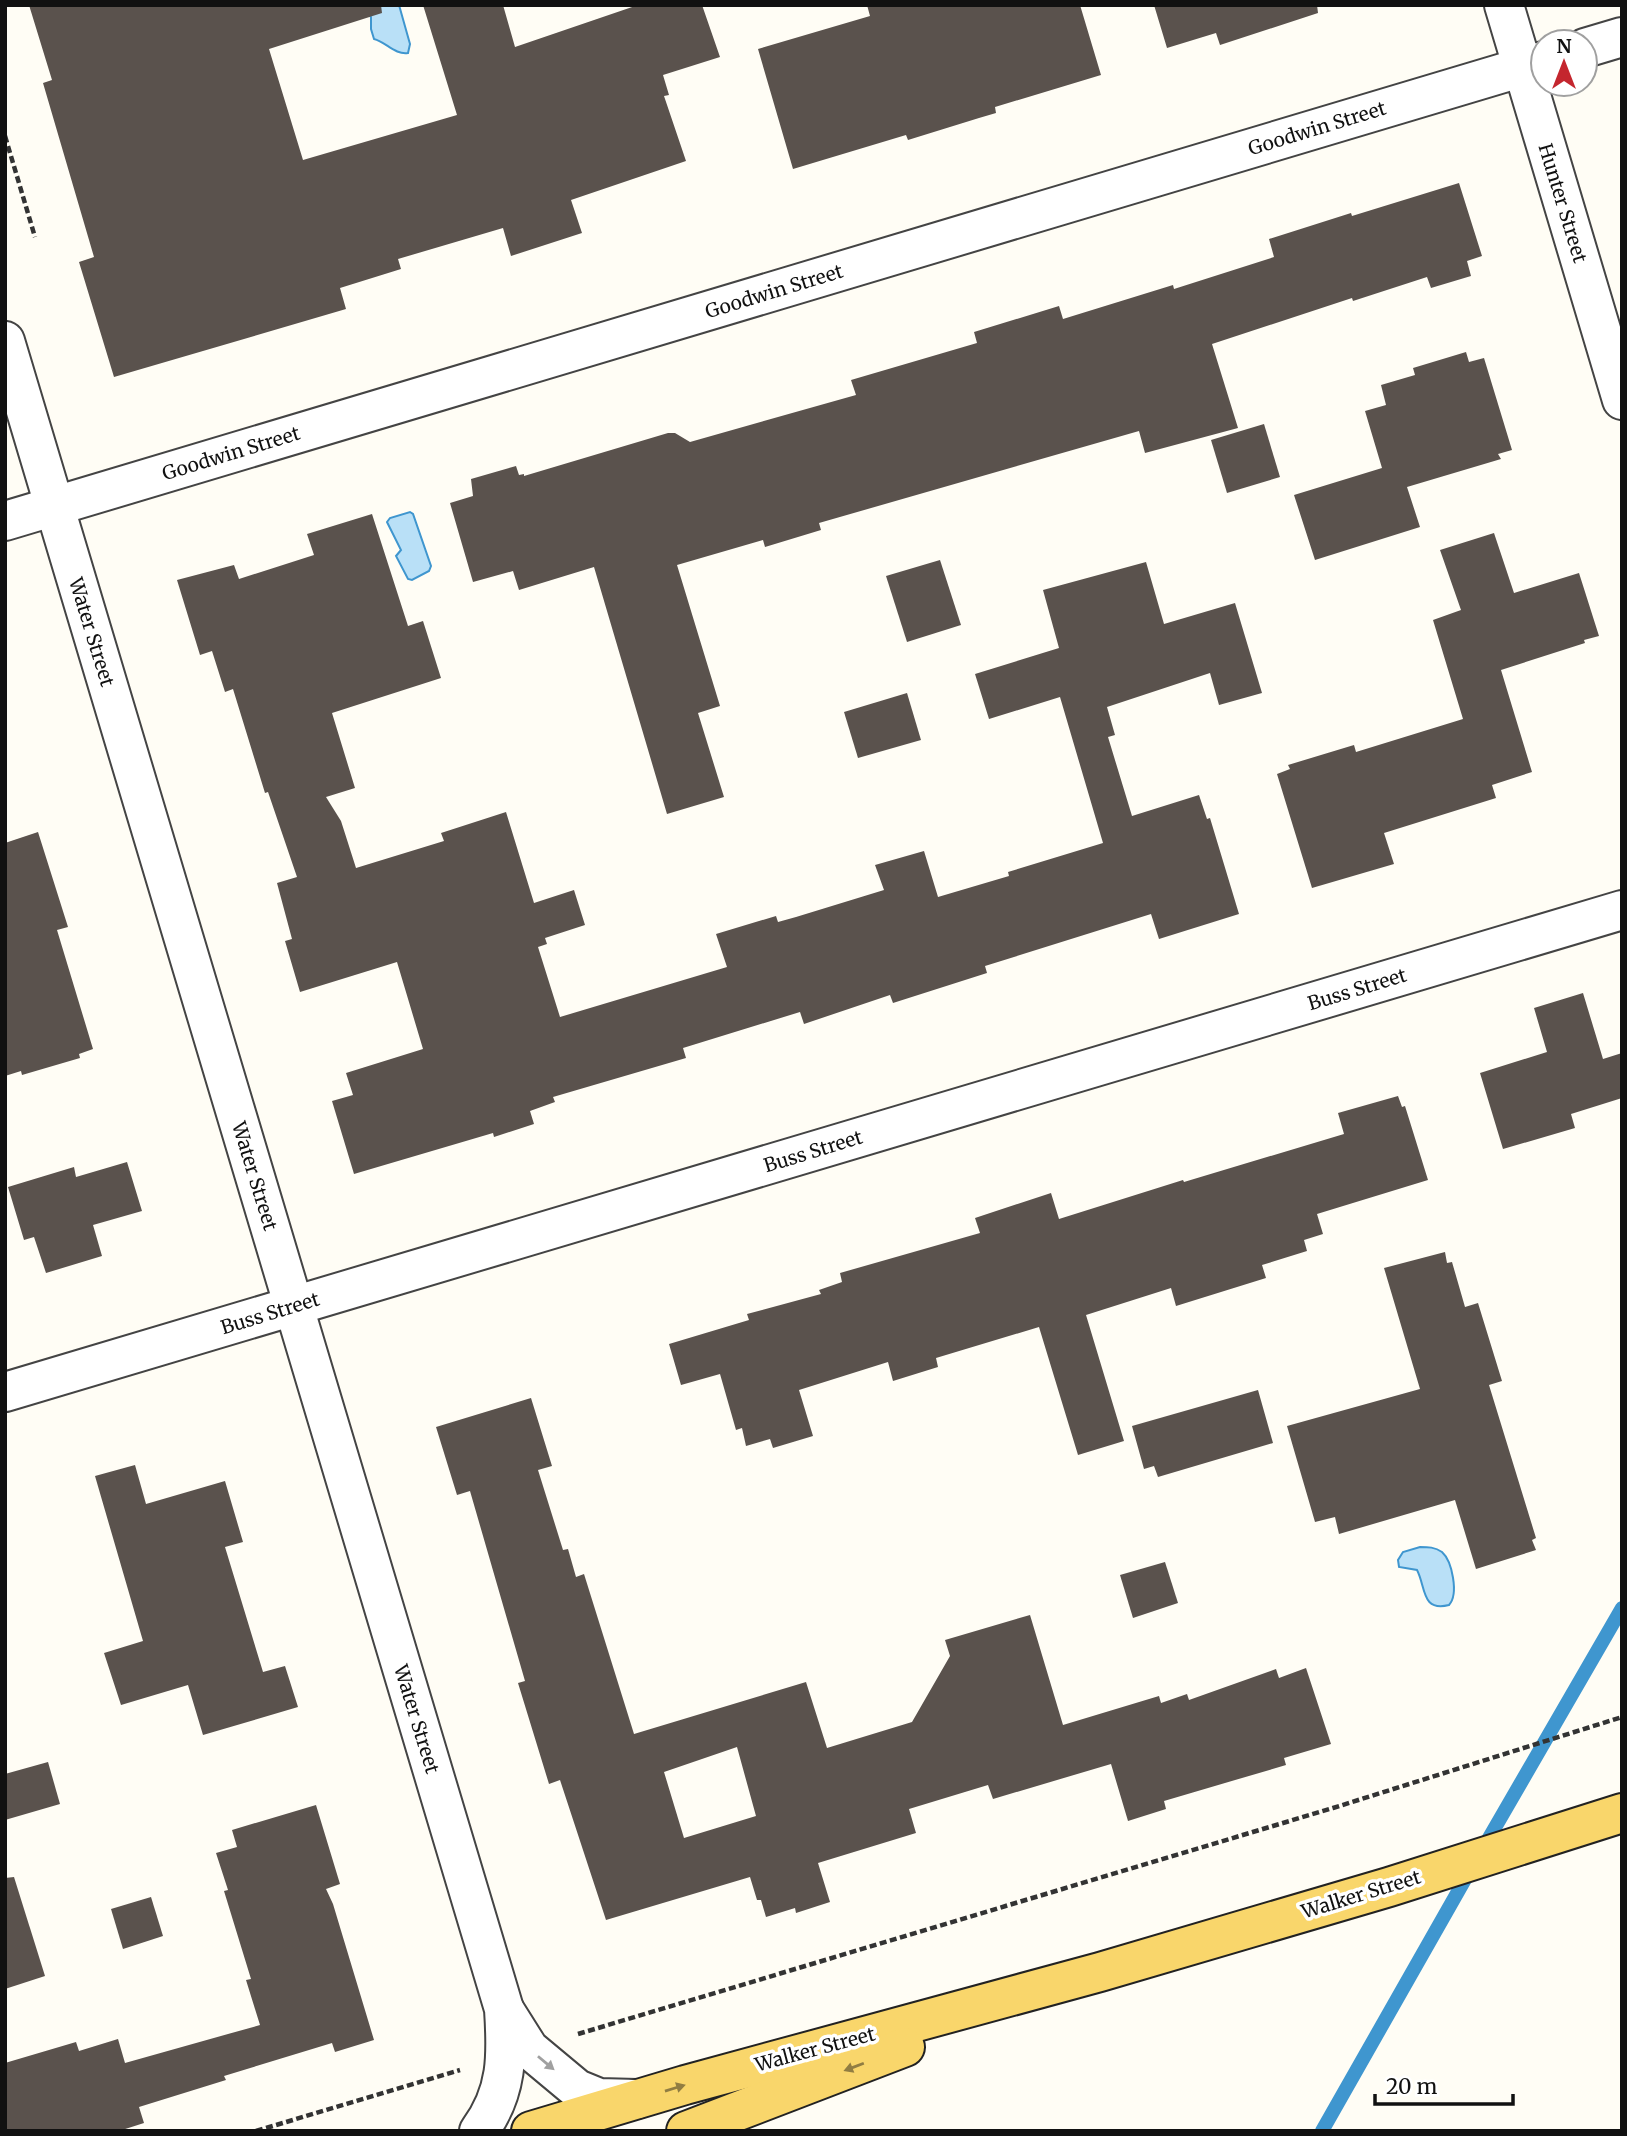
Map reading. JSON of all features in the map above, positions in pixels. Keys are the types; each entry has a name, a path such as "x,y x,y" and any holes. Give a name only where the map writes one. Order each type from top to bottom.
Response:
{"main road":[{"name":"Walker Street","path":"537,2130 637,2099 1100,1972 1388,1887 1622,1813"},
{"name":"Walker Street","path":"686,2131 1100,1972"}],"street":[{"name":"Hunter Street","path":"1504,5 1529,56"},
{"path":"1599,44 1622,37"},
{"name":"Goodwin Street","path":"5,521 1529,65"},
{"name":"Hunter Street","path":"1542,98 1622,400"},
{"name":"Water Street","path":"5,341 504,2009 507,2056 500,2091 490,2115 479,2131"},
{"name":"Buss Street","path":"5,1392 1622,910"},
{"name":"Water Street","path":"504,2009 529,2049 577,2089 599,2098 637,2099"}],"path":[{"path":"5,136 35,237"},
{"path":"574,2035 1333,1808 1619,1718"},
{"path":"256,2131 461,2069"}],"water":[{"path":"361,5 399,5 410,44 408,53 399,52 374,39 371,17"},
{"path":"410,512 431,566 429,571 412,580 408,579 396,556 401,550 387,522 390,518"},
{"path":"1420,1547 1439,1550 1446,1556 1454,1586 1449,1605 1433,1605 1426,1596 1417,1570 1399,1567 1398,1560 1403,1552"}],"building":[{"path":"29,5 381,5 382,13 269,49 303,160 457,115 423,5 503,5 515,47 638,5 702,5 720,57 663,75 669,95 664,96 686,161 571,200 582,233 511,256 503,228 398,259 401,269 340,288 346,309 114,377 79,262 94,257 43,83 52,80"},
{"path":"867,5 1080,5 1101,75 995,107 996,113 908,140 906,135 793,169 758,49 870,16"},
{"path":"1154,5 1317,5 1318,13 1220,45 1216,33 1167,48"},
{"path":"1459,183 1482,256 1467,261 1471,276 1431,288 1427,277 1353,301 1352,298 1212,344 1238,428 1145,453 1139,431 819,523 821,530 765,547 763,540 677,565 720,706 698,713 724,797 667,814 594,567 519,590 513,571 473,582 450,503 473,496 471,479 516,466 519,475 524,476 668,433 675,433 690,442 856,395 851,380 977,343 974,332 1059,306 1063,319 1173,285 1174,289 1274,257 1269,239"},
{"path":"1466,352 1469,362 1484,358 1512,450 1498,454 1501,459 1407,487 1420,527 1315,560 1294,495 1382,468 1365,411 1386,405 1381,385 1415,375 1413,368"},
{"path":"1264,424 1280,477 1227,493 1211,440"},
{"path":"372,514 408,626 423,621 441,678 332,713 355,788 326,797 341,821 356,868 444,841 441,833 506,812 534,903 574,890 585,925 545,938 547,944 538,947 560,1017 727,967 716,934 776,916 778,922 884,890 875,865 924,851 938,897 1009,876 1008,872 1103,843 1060,697 989,719 975,674 1059,648 1043,590 1146,562 1164,624 1235,603 1262,693 1219,705 1210,673 1107,707 1115,735 1108,737 1132,816 1199,795 1207,819 1210,818 1239,914 1159,939 1151,914 985,966 987,973 893,1003 890,995 804,1024 800,1012 683,1048 686,1058 553,1097 555,1102 530,1111 534,1124 494,1137 493,1133 354,1174 332,1101 353,1095 346,1073 423,1049 397,962 300,992 285,941 292,939 277,883 297,877 268,792 265,793 233,689 225,692 212,651 200,655 177,580 234,565 239,579 314,555 307,534"},
{"path":"1494,533 1514,593 1579,573 1599,636 1501,670 1532,772 1492,785 1496,798 1384,833 1394,864 1312,888 1277,774 1290,769 1288,765 1354,745 1356,752 1463,719 1433,620 1461,610 1440,550"},
{"path":"940,560 961,625 907,642 886,576"},
{"path":"907,693 921,740 858,758 844,712"},
{"path":"38,832 68,927 57,930 93,1049 79,1054 80,1058 22,1075 21,1071 5,1076 5,843"},
{"path":"1583,993 1603,1059 1622,1053 1622,1098 1571,1114 1575,1128 1503,1149 1480,1073 1547,1052 1534,1008"},
{"path":"1398,1096 1402,1107 1405,1106 1428,1180 1317,1214 1323,1234 1304,1240 1307,1251 1262,1265 1266,1278 1176,1306 1171,1288 1086,1315 1124,1441 1078,1455 1039,1327 936,1358 938,1367 893,1381 888,1362 799,1390 813,1436 773,1448 770,1439 746,1446 742,1428 736,1430 720,1374 681,1385 669,1344 749,1320 747,1314 821,1294 819,1290 842,1282 840,1273 980,1233 975,1218 1051,1193 1059,1219 1344,1134 1338,1113"},
{"path":"127,1162 142,1211 93,1225 102,1256 46,1273 34,1237 24,1240 8,1187 74,1167 76,1177"},
{"path":"1445,1252 1447,1263 1452,1262 1465,1307 1478,1303 1502,1381 1489,1385 1536,1538 1532,1540 1536,1550 1476,1569 1455,1500 1339,1534 1335,1517 1315,1522 1287,1426 1420,1389 1384,1268"},
{"path":"1258,1390 1273,1443 1158,1477 1154,1466 1144,1469 1132,1426"},
{"path":"531,1398 552,1466 538,1470 563,1550 568,1549 576,1577 584,1574 634,1734 806,1682 827,1748 912,1722 950,1656 945,1640 1030,1615 1063,1725 1159,1696 1161,1703 1187,1694 1189,1700 1276,1669 1279,1678 1306,1668 1331,1744 1284,1758 1286,1765 1164,1801 1166,1809 1128,1821 1111,1764 993,1799 988,1785 909,1809 916,1833 818,1863 830,1902 796,1913 795,1908 766,1917 750,1877 606,1920 560,1780 549,1784 518,1683 525,1681 470,1491 457,1495 436,1427","holes":["737,1747 756,1816 684,1838 664,1772"]},
{"path":"135,1465 146,1504 225,1481 243,1542 225,1547 263,1672 285,1666 298,1707 203,1735 188,1685 121,1705 104,1653 143,1641 95,1476"},
{"path":"1165,1562 1178,1603 1133,1618 1120,1575"},
{"path":"48,1762 60,1804 5,1820 5,1774"},
{"path":"316,1805 340,1884 326,1889 333,1904 374,2040 335,2052 332,2043 224,2076 226,2080 139,2107 144,2123 119,2131 5,2131 5,2063 76,2042 79,2051 118,2039 125,2063 260,2025 246,1980 251,1979 224,1891 228,1890 216,1853 237,1847 232,1830"},
{"path":"14,1877 45,1976 5,1989 5,1878"},
{"path":"151,1897 163,1936 123,1949 111,1909"}],"waterway":[{"path":"1482,1850 1622,1608"},
{"path":"1322,2131 1472,1867"}]}
